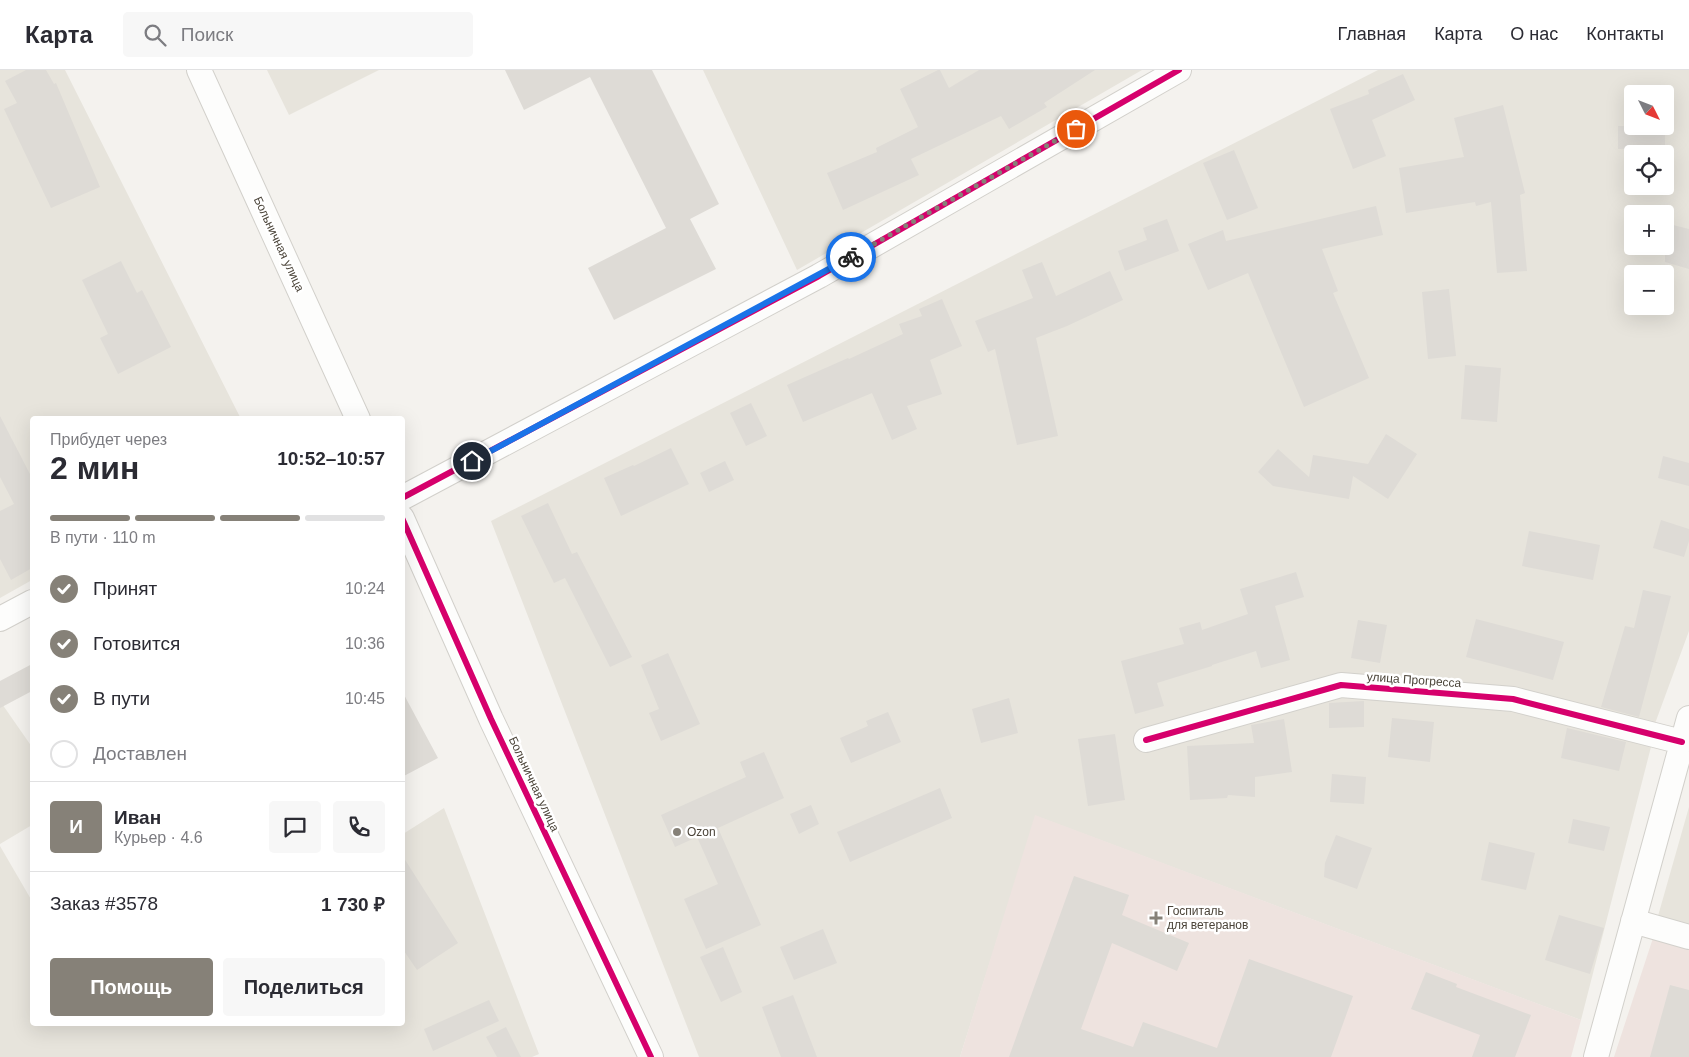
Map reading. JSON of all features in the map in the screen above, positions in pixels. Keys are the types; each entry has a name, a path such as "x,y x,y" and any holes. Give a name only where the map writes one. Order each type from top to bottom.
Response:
{"street":[{"name":"Больничная улица","path":"199,70 357,416"},
{"path":"405,496 819,276 1179,70"},
{"name":"Больничная улица","path":"405,525 491,720 651,1057"},
{"path":"0,620 30,603"},
{"name":"улица Прогресса","path":"1146,740 1341,686 1514,699 1682,742"},
{"path":"1596,1057 1689,718"},
{"path":"1633,921 1689,937"}],"shaded area":[{"path":"0,70 65,70 239,416 30,416 30,581 0,598"},
{"path":"267,70 379,70 289,115"},
{"path":"703,70 1142,70 797,270"},
{"path":"1378,70 1689,70 1689,631 1653,729 1339,677 1134,738 1139,749 1341,694 1526,713 1652,743 1581,1020 1036,816 960,1057 699,1057 491,521"},
{"path":"0,701 30,744 30,826 0,844"},
{"path":"1689,807 1689,925 1658,916"},
{"path":"444,808 539,1054 532,1057 0,1057 0,846 30,898 30,1026 405,1026 405,833"},
{"name":"Госпиталь для ветеранов","path":"1035,815 1581,1020 1571,1057 960,1057"},
{"path":"1653,938 1689,949 1689,1057 1614,1057"}],"building":[{"path":"26,70 46,70 54,84 56,83 100,187 51,208 4,109 17,103 5,81"},
{"path":"505,70 652,70 719,204 690,219 716,269 614,320 588,268 666,228 590,77 524,110"},
{"path":"940,70 949,88 979,70 1095,70 1044,103 1047,107 1009,129 1001,116 911,159 919,175 843,210 827,173 877,152 876,148 918,127 900,89"},
{"path":"1403,74 1415,100 1372,120 1386,156 1353,169 1330,109 1369,94 1368,90"},
{"path":"1503,105 1525,193 1520,195 1527,271 1497,273 1491,202 1476,206 1475,202 1406,213 1399,168 1464,157 1454,118"},
{"path":"1618,126 1624,126 1624,135 1665,135 1665,145 1624,145 1624,149 1618,149"},
{"path":"1234,150 1258,208 1227,220 1203,163"},
{"path":"1376,206 1383,235 1322,249 1338,291 1333,293 1369,378 1304,407 1248,273 1208,290 1188,244 1223,230 1226,241"},
{"path":"1167,219 1179,251 1125,271 1118,251 1147,240 1143,228"},
{"path":"1674,225 1689,229 1689,269 1665,262 1665,255 1674,255"},
{"path":"121,261 137,293 142,290 171,347 118,374 100,338 108,334 82,280"},
{"path":"1042,262 1056,296 1110,271 1123,300 1036,338 1058,436 1017,445 995,349 988,352 975,321 1033,298 1022,270"},
{"path":"1449,289 1456,356 1428,359 1422,292"},
{"path":"942,299 962,346 930,360 942,394 907,406 917,429 892,440 872,393 803,422 787,385 903,334 899,324 922,316 919,309"},
{"path":"1465,365 1501,368 1497,422 1461,419"},
{"path":"751,403 767,436 746,446 730,413"},
{"path":"0,416 30,474 30,569 11,580 0,559 0,511 14,504 0,477"},
{"path":"1386,434 1417,454 1388,499 1353,476 1349,499 1273,486 1258,472 1278,449 1309,477 1313,455 1368,464"},
{"path":"671,448 689,484 621,516 604,478"},
{"path":"1663,456 1689,463 1689,486 1658,478"},
{"path":"725,461 734,480 709,492 700,473"},
{"path":"548,503 572,554 577,552 632,657 610,667 565,578 554,583 521,516"},
{"path":"1661,520 1689,529 1689,541 1684,557 1653,548"},
{"path":"1529,531 1600,545 1593,580 1522,566"},
{"path":"1296,572 1304,597 1275,606 1290,660 1261,668 1256,651 1157,683 1164,706 1135,714 1121,661 1184,644 1179,628 1200,622 1202,630 1248,614 1240,589"},
{"path":"1643,590 1671,596 1639,717 1601,707 1625,626 1634,628"},
{"path":"1476,619 1564,642 1553,680 1466,657"},
{"path":"1358,620 1387,625 1380,663 1351,658"},
{"path":"668,653 700,724 661,741 649,713 659,709 641,665"},
{"path":"30,665 30,692 0,708 0,681"},
{"path":"405,697 438,758 405,775"},
{"path":"1009,698 1018,733 981,743 972,709"},
{"path":"1364,701 1364,727 1329,728 1329,703"},
{"path":"888,712 901,742 851,763 840,738 868,726 866,721"},
{"path":"1392,718 1434,722 1430,762 1388,757"},
{"path":"1284,719 1292,772 1255,777 1255,797 1228,795 1227,798 1190,800 1187,746 1254,743 1251,725"},
{"path":"1567,728 1626,742 1619,771 1561,758"},
{"path":"1115,734 1125,800 1088,806 1078,739"},
{"path":"764,752 784,798 718,828 761,925 706,949 684,899 718,884 697,837 675,847 661,815 746,777 740,762"},
{"path":"1332,774 1366,777 1364,804 1330,802"},
{"path":"940,788 952,818 850,862 837,832"},
{"path":"811,805 819,824 799,834 790,814"},
{"path":"1573,819 1610,827 1604,851 1568,843"},
{"path":"1336,835 1372,848 1357,889 1324,877 1325,863"},
{"path":"1489,842 1535,853 1526,890 1481,880"},
{"path":"405,860 458,943 417,970 405,952"},
{"path":"1074,876 1129,895 1122,915 1189,943 1177,971 1112,943 1081,1029 1133,1047 1143,1022 1217,1048 1249,959 1353,996 1331,1057 1009,1057"},
{"path":"1559,915 1604,928 1590,974 1545,960"},
{"path":"823,929 837,963 794,980 780,947"},
{"path":"723,947 742,992 721,1002 700,957"},
{"path":"1426,972 1457,984 1456,987 1531,1015 1515,1057 1472,1057 1480,1035 1411,1009"},
{"path":"1670,985 1689,990 1689,1057 1650,1057"},
{"path":"793,995 817,1057 781,1057 762,1007"},
{"path":"489,1000 499,1021 433,1051 424,1029"},
{"path":"506,1027 521,1057 497,1057 486,1037"}],"cycle path":[{"path":"405,496 819,276 1179,70"},
{"path":"405,525 491,719 651,1057"},
{"path":"1146,740 1341,685 1513,699 1682,742"}],"way so far":[{"path":"851,257 1076,129"}],"place":[{"name":"Ozon","path":"677,832"},
{"name":"Госпиталь для ветеранов","path":"1156,918"}],"route":[{"path":"472,461 819,276 851,257"}]}
